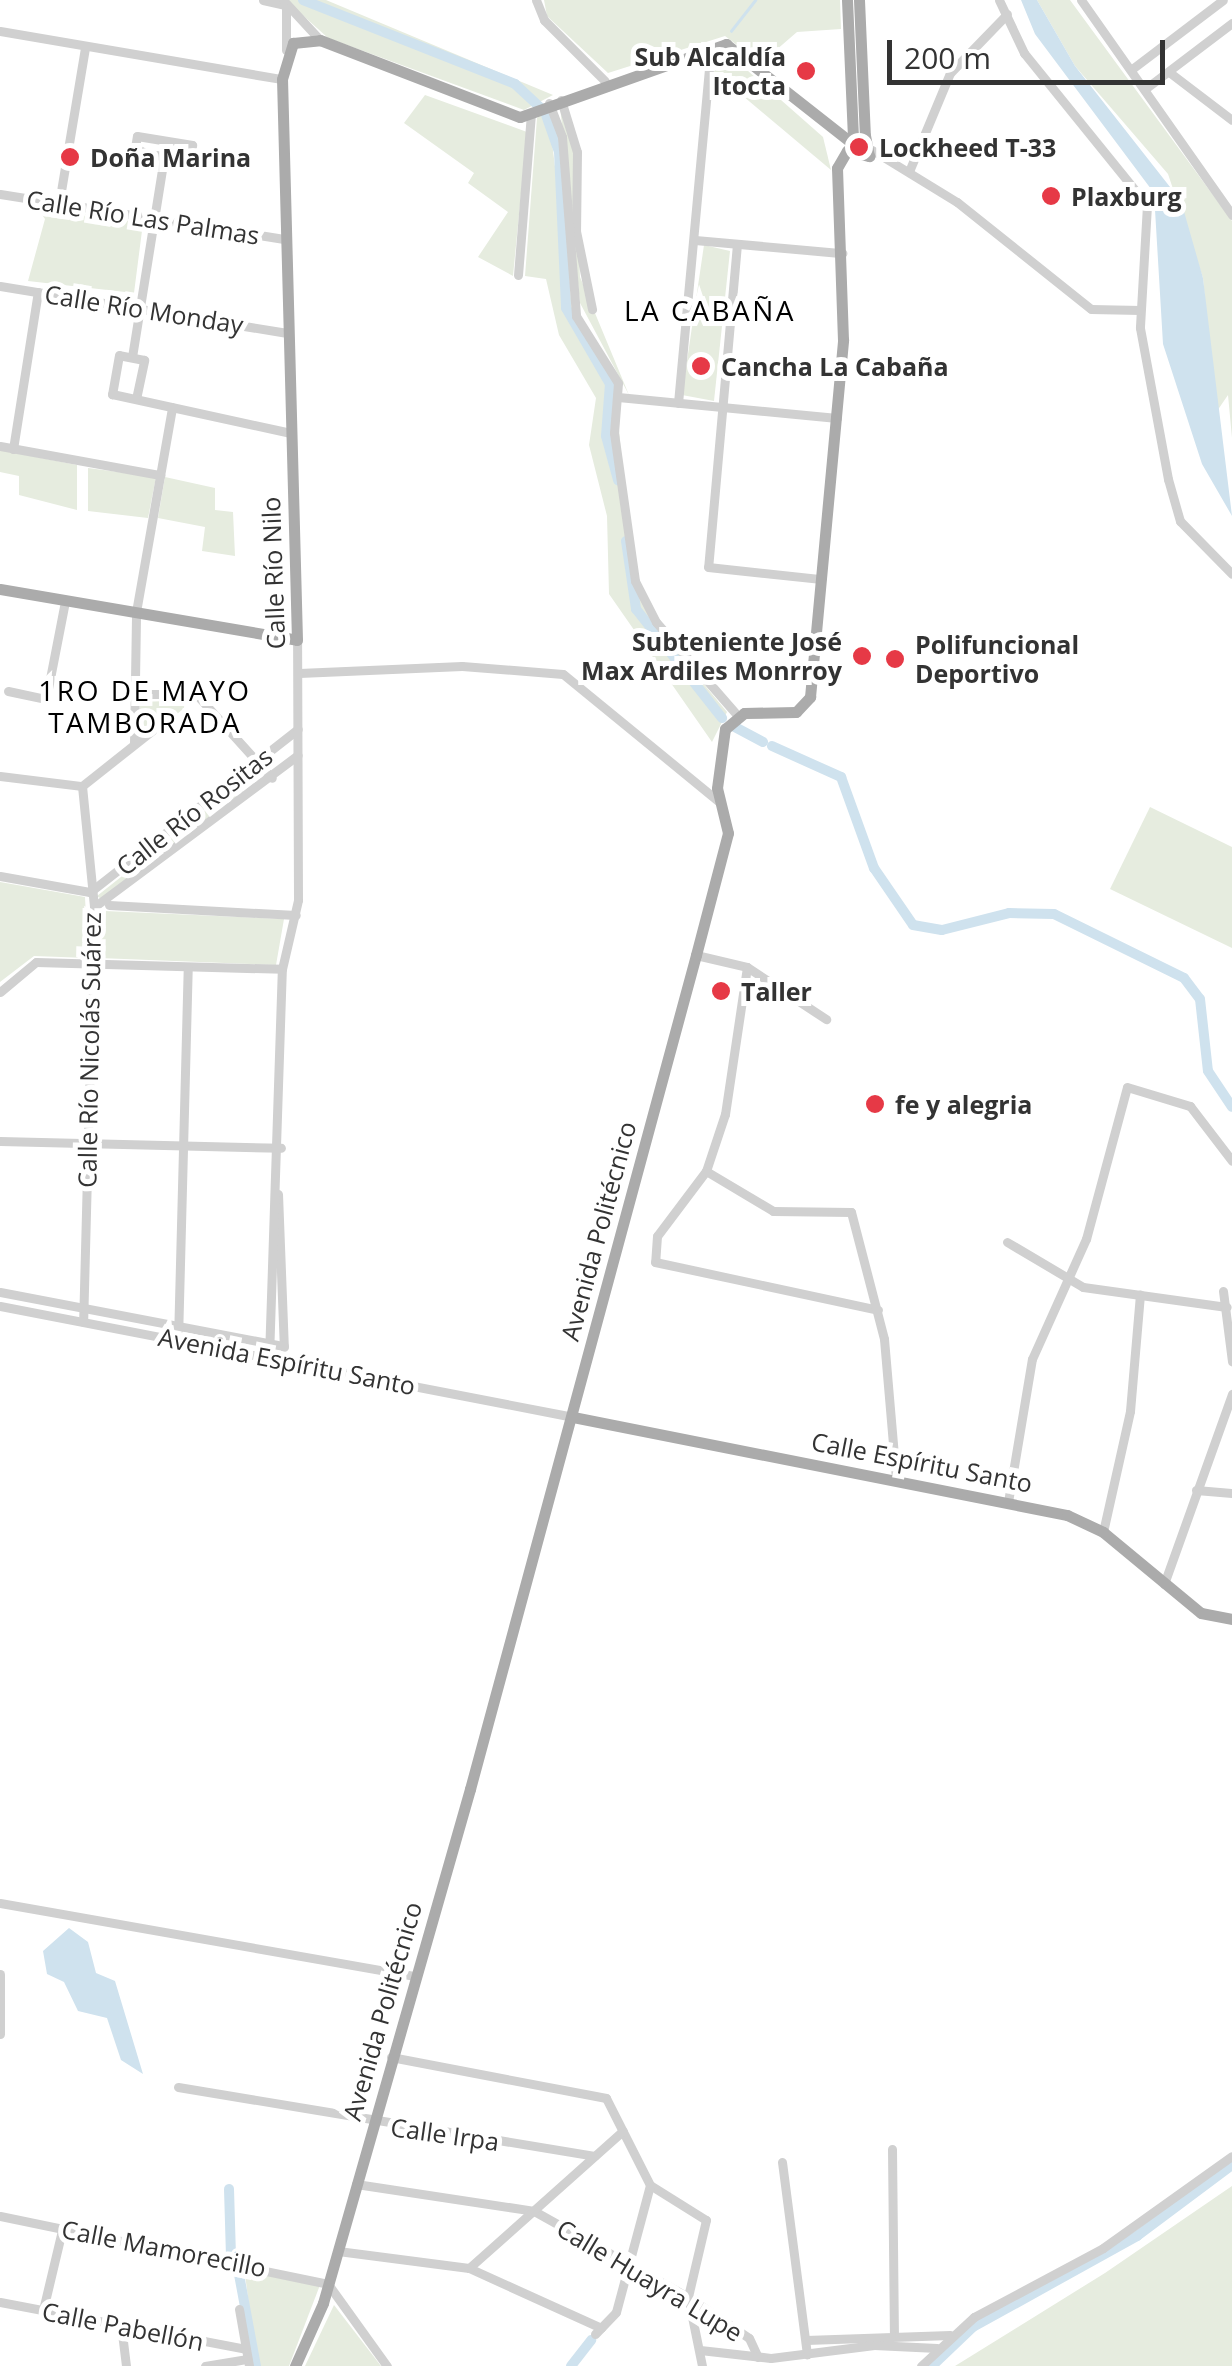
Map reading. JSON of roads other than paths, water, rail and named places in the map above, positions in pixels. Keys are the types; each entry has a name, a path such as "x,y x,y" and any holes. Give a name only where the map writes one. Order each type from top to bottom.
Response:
{"main road":[{"path":"286,50 320,40 545,107 605,81 711,46 736,49 823,130 853,140 872,150 859,160 853,140 847,0"},
{"path":"731,721 807,704 837,418 846,253 837,168 853,140 859,0"},
{"name":"Calle Río Nilo","path":"286,50 282,79 297,640"},
{"path":"0,589 297,640"},
{"name":"Avenida Politécnico","path":"295,2366 338,2251 573,1417 696,954 728,832 718,801 731,721"},
{"name":"Calle Espíritu Santo","path":"573,1417 1008,1502 1103,1532 1201,1613 1232,1619"}],"street":[{"path":"263,0 284,2 320,40"},
{"path":"536,0 544,20 605,81"},
{"path":"999,0 1024,53 1147,205 1140,310 1180,522 1232,574"},
{"path":"1082,0 1232,214"},
{"path":"1132,69 1223,0"},
{"path":"284,2 286,50"},
{"path":"910,169 950,73 1007,14"},
{"path":"1145,89 1232,23"},
{"path":"0,31 282,79"},
{"path":"678,402 711,46"},
{"path":"59,204 85,48"},
{"path":"1169,72 1232,120"},
{"path":"518,275 545,107"},
{"path":"545,107 577,152 576,231 592,309"},
{"path":"545,107 562,137 576,316 615,372 615,445 640,596 731,721"},
{"path":"137,136 192,145 188,159 164,158 135,148 137,136"},
{"path":"872,150 910,169 1092,310 1140,310"},
{"path":"132,358 164,158"},
{"name":"Calle Río Las Palmas","path":"0,194 285,239"},
{"path":"696,240 846,253"},
{"path":"736,244 708,567 821,579"},
{"name":"Calle Río Monday","path":"0,286 287,332"},
{"path":"13,448 38,292"},
{"path":"136,398 144,360 119,355 112,394 291,432"},
{"path":"618,397 837,418"},
{"path":"134,744 136,612 172,406"},
{"path":"0,446 160,475"},
{"path":"8,691 46,698 64,601"},
{"name":"Calle Río Nilo","path":"269,1357 281,1148 282,968 296,915 297,640"},
{"path":"299,674 462,666 563,674 718,801"},
{"path":"134,694 196,694 272,778"},
{"path":"0,776 82,786 154,729"},
{"name":"Calle Río Rositas","path":"90,892 298,729"},
{"name":"Calle Río Rositas","path":"94,907 109,905 298,756"},
{"name":"Calle Río Nicolás Suárez","path":"82,786 94,907 83,1322"},
{"path":"0,876 90,892"},
{"path":"109,905 296,915"},
{"path":"696,954 747,967 826,1019"},
{"path":"0,992 36,962 282,968"},
{"path":"178,1334 188,966"},
{"path":"747,967 725,1114 706,1172 666,1219 654,1262 878,1310"},
{"path":"1008,1502 1032,1358 1068,1282 1127,1087 1190,1106 1232,1161"},
{"path":"0,1141 281,1148"},
{"path":"706,1172 773,1210 851,1212 878,1310 896,1479"},
{"path":"277,1193 283,1360"},
{"path":"1007,1242 1068,1282 1227,1307"},
{"path":"1223,1291 1232,1361"},
{"name":"Avenida Espíritu Santo","path":"0,1292 84,1309 269,1357 573,1417"},
{"path":"1103,1532 1130,1411 1140,1294"},
{"name":"Avenida Espíritu Santo","path":"0,1306 83,1322 284,1346"},
{"path":"1164,1584 1232,1394"},
{"path":"1196,1490 1232,1493"},
{"path":"0,1903 414,1976"},
{"path":"0,2034 1,1974"},
{"path":"391,2057 593,2090 620,2112 623,2131 650,2185 706,2220 688,2297 702,2366"},
{"name":"Calle Irpa","path":"178,2086 373,2123 594,2156"},
{"path":"470,2268 623,2131"},
{"path":"892,2149 894,2334"},
{"path":"921,2366 950,2335 1132,2230 1232,2156"},
{"path":"782,2162 807,2354"},
{"name":"Calle Huayra Lupe","path":"356,2184 534,2211 688,2297 750,2338 758,2357"},
{"path":"338,2251 470,2268 598,2331 616,2312 650,2185"},
{"name":"Calle Mamorecillo","path":"0,2216 328,2284"},
{"path":"44,2310 62,2230"},
{"path":"328,2284 387,2366"},
{"name":"Calle Pabellón","path":"0,2302 121,2325 247,2358"},
{"path":"205,2366 247,2358 239,2309"},
{"path":"121,2325 126,2366"},
{"path":"806,2340 950,2335"},
{"path":"700,2350 758,2357 938,2348"}],"water":[{"path":"1021,0 1037,0 1075,66 1181,201 1203,278 1232,516 1202,464 1163,344 1154,193 1035,34"},
{"path":"69,1928 88,1942 96,1973 115,1981 143,2074 121,2060 107,2018 78,2011 64,1982 47,1974 43,1951"}],"waterway":[{"path":"303,0 515,84 545,112 559,152 566,308 610,384 606,436 618,480"},
{"path":"731,31 755,0"},
{"path":"713,68 721,53"},
{"path":"626,541 636,609 722,718"},
{"path":"733,726 763,742"},
{"path":"772,746 841,777 874,868 913,925 942,930 1009,913 1054,914 1184,978 1200,999 1208,1071 1232,1107"},
{"path":"932,2366 973,2327 1137,2236 1232,2165"},
{"path":"229,2189 231,2256"},
{"path":"238,2269 256,2366"},
{"path":"571,2366 591,2340"}],"place":[{"name":"Sub Alcaldía Itocta","path":"806,71"},
{"name":"Lockheed T-33","path":"859,147"},
{"name":"Doña Marina","path":"70,157"},
{"name":"Plaxburg","path":"1051,196"},
{"name":"Cancha La Cabaña","path":"701,366"},
{"name":"Subteniente José Max Ardiles Monrroy","path":"862,656"},
{"name":"Polifuncional Deportivo","path":"895,659"},
{"name":"Taller","path":"721,991"},
{"name":"fe y alegria","path":"875,1104"}],"district":[{"name":"LA CABAÑA","path":"710,310"},
{"name":"1RO DE MAYO TAMBORADA","path":"145,706"}]}
